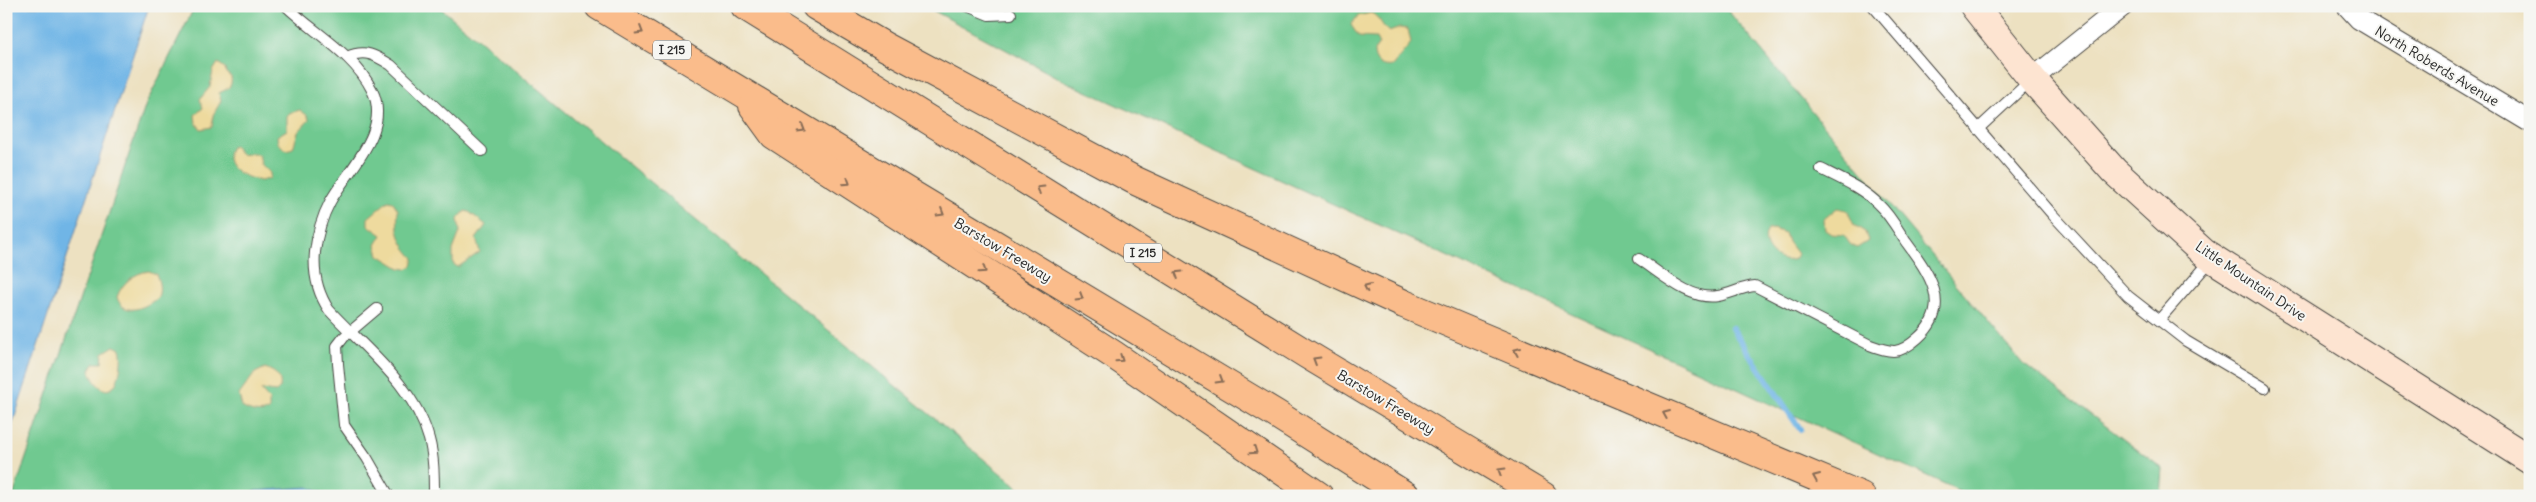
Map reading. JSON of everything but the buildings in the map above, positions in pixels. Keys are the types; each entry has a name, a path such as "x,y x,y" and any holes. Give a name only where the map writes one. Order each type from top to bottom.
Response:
{"highway":[{"name":"Barstow Freeway","path":"599,6 1276,414 1406,496"},
{"name":"Barstow Freeway","path":"745,6 1299,349 1542,496"},
{"path":"816,6 884,46 1136,181 1404,304 1861,496"},
{"path":"745,95 774,135 1114,355 1319,496"}],"main road":[{"name":"Little Mountain Drive","path":"1974,6 2032,79 2114,171 2212,258 2530,460"}],"street":[{"path":"2032,79 2123,6"},
{"name":"North Roberds Avenue","path":"2347,6 2359,19 2530,122"}],"lane":[{"path":"286,6 347,57 373,91 378,109 376,127 323,216 316,241 314,262 316,284 321,298 349,332 401,387 416,409 429,438 434,470 434,496"},
{"path":"967,6 988,15 1011,14"},
{"path":"1873,6 1978,129 2128,296 2186,341 2265,388"},
{"path":"347,57 364,52 391,65 482,151"},
{"path":"1978,129 2032,79"},
{"path":"1639,259 1700,296 1718,296 1744,287 1755,286 1870,345 1889,352 1904,349 1928,329 1936,300 1933,284 1880,205 1856,188 1821,169"},
{"path":"2159,320 2212,258"},
{"path":"377,309 349,332 337,346 342,419 350,437 367,458 389,496"}],"green space":[{"path":"195,6 438,6 1028,496 13,496 146,104"},
{"path":"925,6 1724,6 2022,363 2163,469 2161,496 1971,496 1062,80"}],"sand":[{"path":"1371,13 1377,17 1389,32 1400,28 1408,29 1411,43 1392,66 1381,65 1377,61 1374,51 1379,44 1376,38 1359,37 1351,25 1358,16"},
{"path":"218,63 225,68 226,73 231,77 231,83 227,89 219,93 221,101 213,115 212,127 201,129 196,123 195,115 203,108 200,99 210,87 213,71"},
{"path":"300,110 308,116 309,120 298,132 293,148 286,150 278,143 277,136 287,130 287,117 290,113"},
{"path":"234,146 242,155 252,153 259,155 261,164 270,173 270,178 261,181 236,171 229,161 228,155 230,148"},
{"path":"388,201 393,202 398,210 398,230 400,236 405,247 414,258 412,266 407,269 400,268 379,255 376,245 382,235 368,225 368,218"},
{"path":"1837,208 1847,210 1854,225 1865,232 1868,241 1857,248 1850,244 1844,235 1831,234 1825,230 1824,219"},
{"path":"465,211 486,225 476,239 480,252 458,267 453,264 453,250 460,232 458,219"},
{"path":"1773,229 1785,233 1788,242 1797,254 1794,259 1782,260 1771,253 1766,242 1766,236 1768,230"},
{"path":"149,271 156,274 159,282 158,297 147,305 135,309 124,307 117,297 122,287 134,276"},
{"path":"114,346 120,349 121,357 118,379 114,386 106,390 95,382 90,370 94,363 102,363 103,353"},
{"path":"265,368 279,377 280,388 276,392 261,390 269,400 269,410 259,413 242,407 239,395 255,373"}],"water":[{"path":"6,6 149,6 6,444"},
{"path":"308,487 330,496 247,496 254,491"}],"waterway":[{"path":"1732,328 1800,429"}]}
